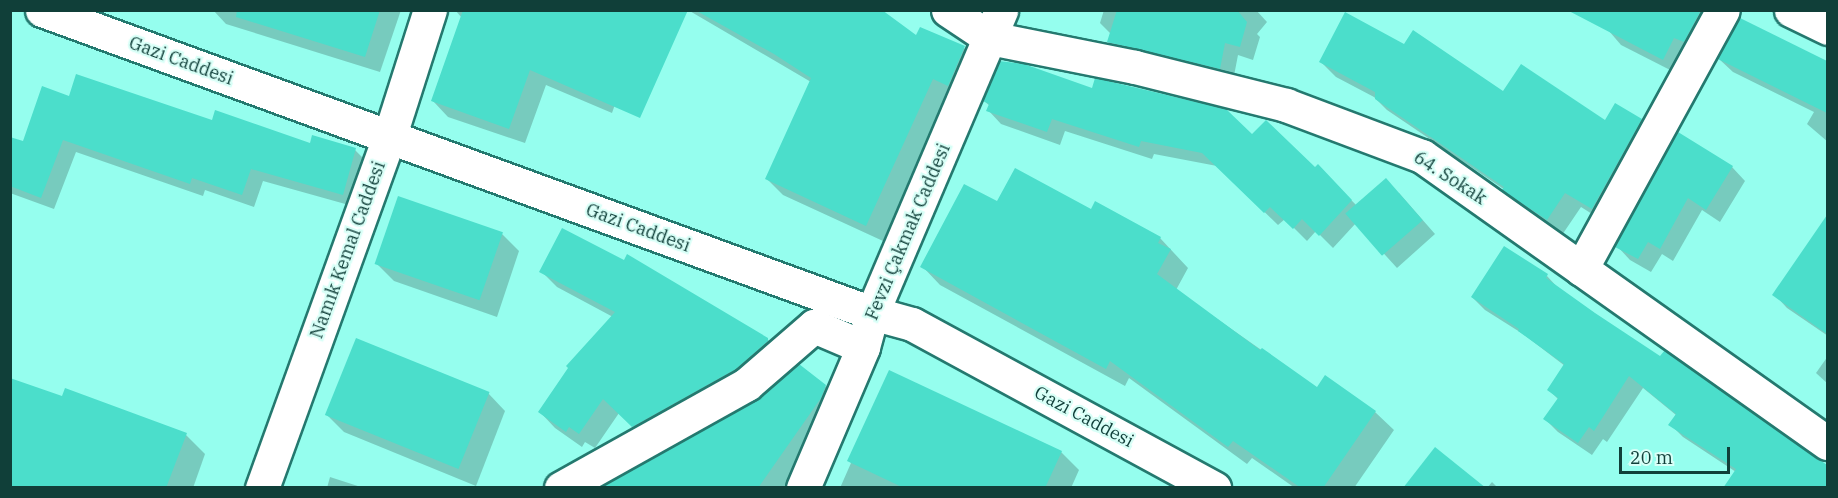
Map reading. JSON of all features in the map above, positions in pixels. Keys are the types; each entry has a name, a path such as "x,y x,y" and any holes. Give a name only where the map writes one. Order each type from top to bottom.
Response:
{"street":[{"name":"Gazi Caddesi","path":"42,10 390,135 872,313 912,324 1214,488"},
{"name":"Namık Kemal Caddesi","path":"262,488 390,135 430,10"},
{"name":"64. Sokak","path":"948,10 1135,67 1286,105 1422,156 1827,443"},
{"path":"1581,269 1723,10"},
{"path":"1791,10 1827,28"},
{"name":"Fevzi Çakmak Caddesi","path":"803,488 863,347 872,313 996,24"},
{"path":"561,488 747,384 814,326 863,347"}],"building":[{"path":"237,10 380,10 365,57 236,17"},
{"path":"463,10 688,10 640,118 530,70 509,129 431,101"},
{"path":"695,10 882,10 916,35 920,27 965,46 948,86 933,79 866,226 765,179 811,78 774,54"},
{"path":"1117,10 1237,10 1247,22 1240,47 1225,43 1220,69 1107,42"},
{"path":"1567,10 1701,10 1684,42 1674,38 1663,60"},
{"path":"1345,12 1404,44 1413,30 1503,91 1521,64 1605,120 1615,103 1642,119 1592,209 1565,193 1547,220 1502,190 1504,187 1375,99 1375,92 1319,62"},
{"path":"1740,18 1827,61 1827,113 1718,59"},
{"path":"999,61 1024,64 1092,88 1095,78 1226,109 1252,134 1266,120 1315,167 1318,164 1352,200 1319,236 1302,219 1293,229 1270,207 1264,213 1202,153 1141,141 1139,147 1052,119 1047,132 986,111 989,104 983,101"},
{"path":"76,74 212,120 215,110 310,143 312,135 356,148 343,195 251,169 242,195 192,178 190,184 63,140 41,198 10,186 10,137 23,141 42,86 69,96"},
{"path":"1678,132 1733,166 1706,210 1688,198 1660,249 1648,242 1638,259 1615,247"},
{"path":"1015,168 1091,209 1095,201 1161,237 1158,243 1171,249 1157,274 1260,350 1262,348 1317,387 1325,375 1376,411 1323,488 1301,488 1233,441 1228,447 1110,361 1106,369 920,267 964,184 997,201"},
{"path":"1386,178 1423,220 1382,256 1345,213"},
{"path":"398,196 503,232 480,300 375,264"},
{"path":"1827,215 1827,334 1772,295"},
{"path":"562,228 624,260 627,254 768,338 768,341 736,369 632,427 603,399 579,434 569,427 566,432 538,412 568,368 566,366 615,312 539,272"},
{"path":"1504,246 1548,274 1546,278 1595,313 1660,356 1665,350 1827,465 1827,488 1723,488 1736,469 1668,425 1676,414 1629,376 1594,431 1589,427 1578,443 1543,419 1558,398 1547,390 1564,364 1518,331 1519,329 1471,297"},
{"path":"356,338 490,392 458,469 325,415"},
{"path":"799,364 826,385 821,398 758,488 600,488 756,400"},
{"path":"889,370 1062,451 1045,488 904,488 847,461"},
{"path":"10,378 62,396 65,388 187,433 166,488 10,488"},
{"path":"1435,447 1486,488 1403,488"}]}
